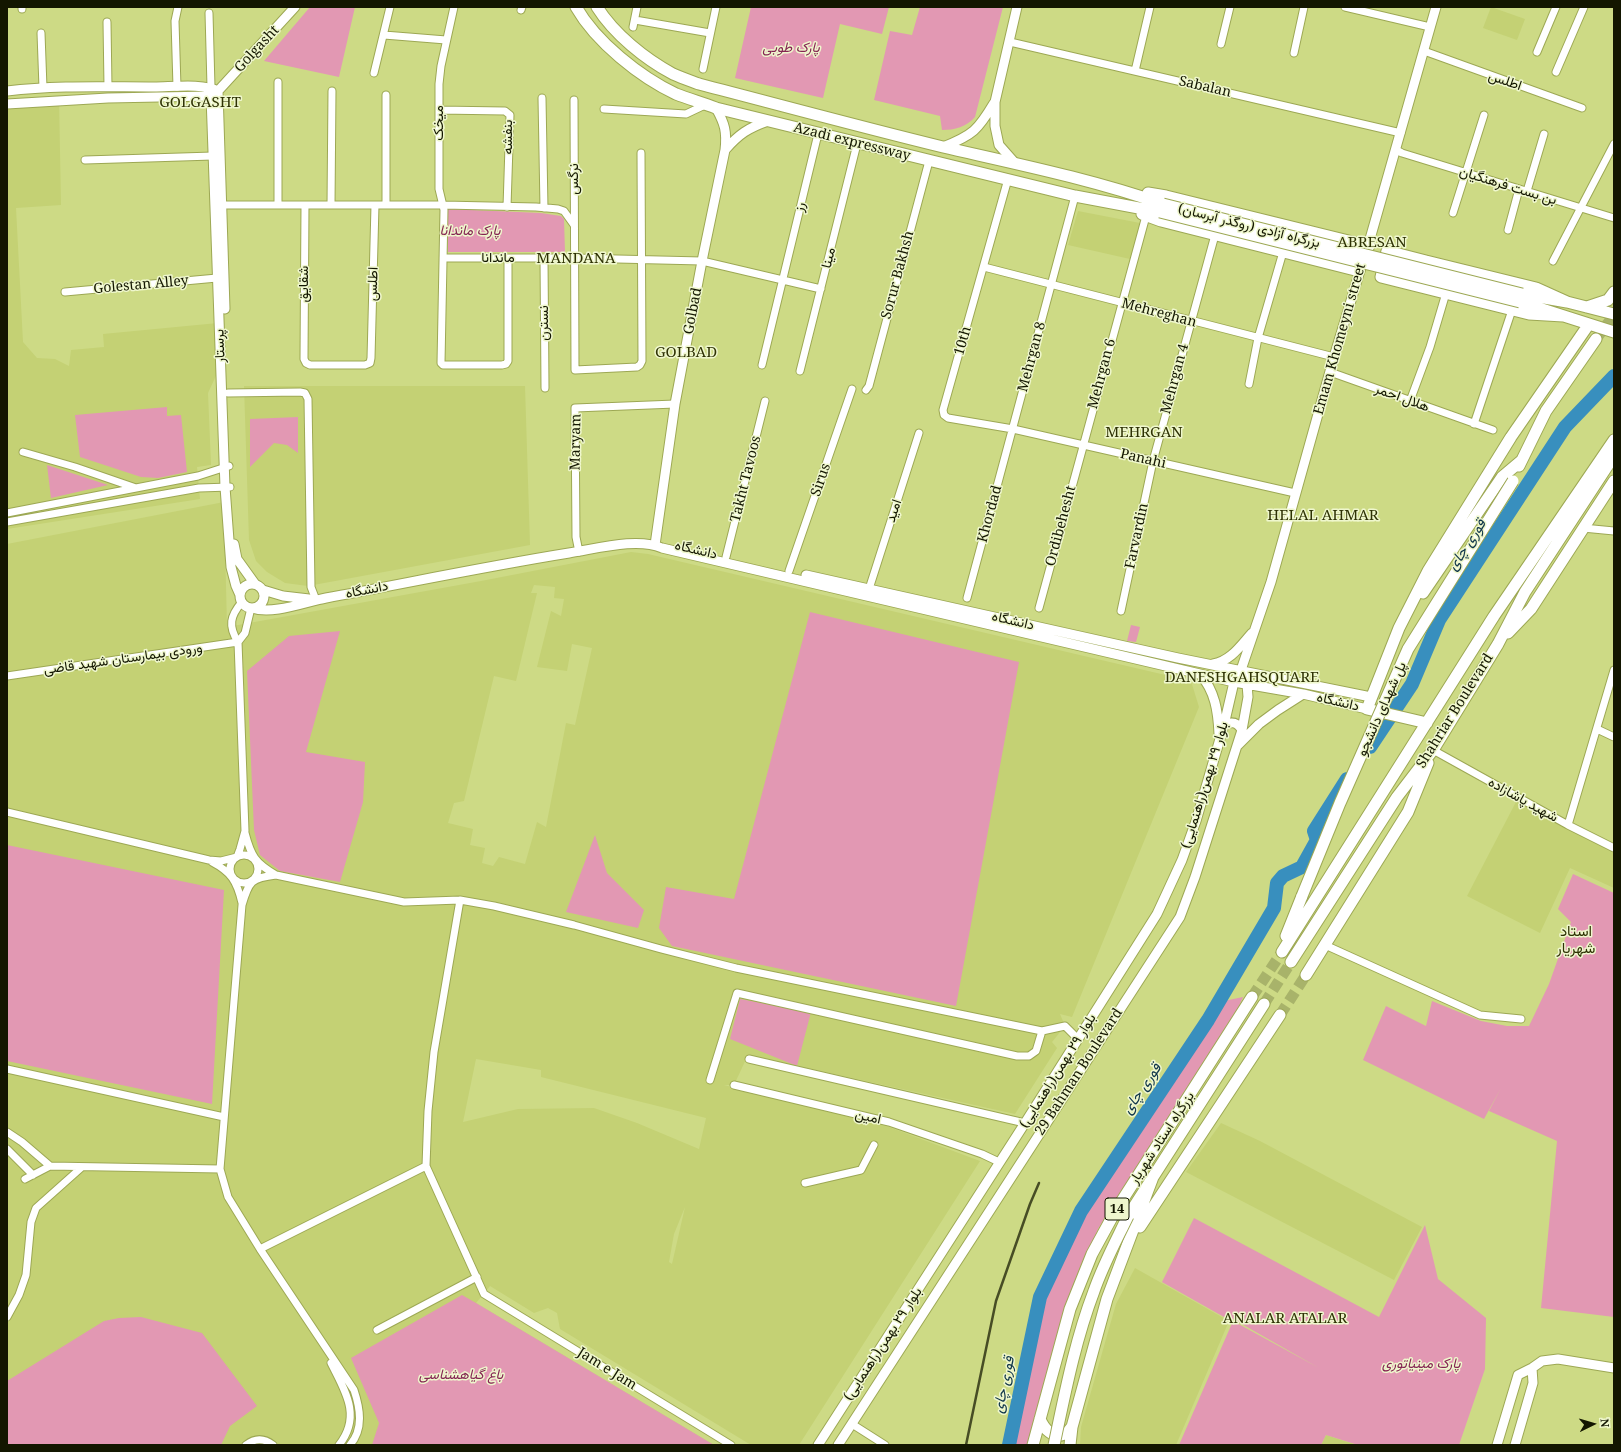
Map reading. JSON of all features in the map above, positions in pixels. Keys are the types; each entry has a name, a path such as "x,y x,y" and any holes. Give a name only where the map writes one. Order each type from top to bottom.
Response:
{"highway":[{"name":"Azadi expressway","path":"576,7 599,37 628,63 650,79 676,94 768,122 1075,196 1117,205 1162,208"},
{"name":"Azadi expressway","path":"597,7 622,36 644,55 674,74 699,84 943,147 1014,162 1120,189 1162,208"},
{"path":"740,114 744,109 745,96"},
{"path":"756,118 755,108 761,100"},
{"path":"1120,189 1166,196 1369,246"},
{"path":"1117,205 1146,216 1215,235 1359,271"},
{"name":"بزرگراه آزادی (روگذر آبرسان)","path":"1162,208 1518,302"},
{"path":"1270,249 1277,246 1282,240 1281,230 1276,223"},
{"path":"1567,302 1518,302 1446,293 1381,277 1387,251 1536,288 1567,302 1614,314"},
{"path":"1417,286 1411,280 1414,267 1417,262 1426,260"},
{"path":"1587,307 1608,300 1614,292"},
{"path":"1518,302 1613,332"},
{"path":"1589,324 1511,437 1428,571 1399,628 1367,709 1427,723 1494,616 1614,440"},
{"path":"1399,628 1502,477 1521,460 1546,411 1596,339"},
{"name":"Shahriar Boulevard","path":"1291,962 1397,798 1433,750 1498,644 1525,592 1614,456"},
{"name":"پل شهدای دانشجو","path":"1427,723 1282,952 1286,937 1340,803 1408,649 1513,481 1521,460"},
{"path":"1498,644 1531,609 1614,481"},
{"path":"1306,975 1408,812 1433,750"},
{"name":"بزرگراه استاد شهریار","path":"1033,1445 1070,1309 1092,1254 1116,1210 1252,997"},
{"path":"1054,1445 1070,1368 1086,1312 1101,1272 1128,1216 1264,1004"},
{"path":"1129,1243 1280,1015"},
{"path":"1070,1445 1072,1427 1107,1299 1153,1177"},
{"path":"1040,1419 1046,1430 1052,1434 1065,1434 1072,1427"}],"main road":[{"name":"Golgasht","path":"213,91 295,7"},
{"path":"1014,162 1000,144 995,126 995,102 1017,7"},
{"name":"Emam Khomeyni street","path":"1241,670 1271,582 1359,271 1369,246 1399,151 1401,133 1426,53 1430,27 1436,7"},
{"path":"7,91 43,88 177,87 213,91"},
{"path":"7,104 213,91"},
{"name":"پرستار","path":"213,91 213,156 217,278 231,567 241,598"},
{"name":"پرستار","path":"213,91 222,205 228,394 227,467"},
{"path":"943,147 966,138 982,123 995,102"},
{"name":"Golbad","path":"655,545 675,404 702,260 725,150 726,135 724,122 712,106"},
{"path":"725,150 737,137 751,127 768,122"},
{"name":"پرستار","path":"228,487 234,546 237,559 259,587"},
{"name":"دانشگاه","path":"655,545 661,543 1209,664 1371,697"},
{"name":"دانشگاه","path":"252,608 272,610 316,600 624,544 655,545 700,557 1234,682 1303,694 1367,709"},
{"path":"246,585 259,587 264,597 263,600 258,606 252,608 241,598 246,585"},
{"name":"دانشگاه","path":"259,587 283,596 316,600"},
{"path":"1209,664 1219,663 1227,659 1235,653 1256,629"},
{"name":"بلوار ٢٩ بهمن(راهنمایی)","path":"818,1445 1146,933 1166,898 1196,821 1224,725 1234,682 1241,670"},
{"name":"29 Bahman Boulevard","path":"838,1445 1180,917 1195,877 1242,730 1248,697 1247,684 1241,670"},
{"path":"1200,674 1211,689 1217,706 1219,738"},
{"path":"1236,747 1259,724 1303,694"},
{"path":"1224,725 1229,722 1234,722 1239,725 1242,730"},
{"path":"958,1226 974,1235"},
{"path":"1497,1445 1518,1375 1532,1368 1542,1360 1558,1358 1614,1368"},
{"path":"1514,1445 1533,1383 1532,1368"}],"street":[{"path":"177,87 175,21 178,7"},
{"path":"374,73 390,7"},
{"name":"میخک","path":"444,205 439,189 439,84 446,40 454,7"},
{"path":"637,7 634,23 710,33"},
{"path":"703,69 716,7"},
{"path":"1135,71 1150,7"},
{"path":"1221,44 1230,7"},
{"path":"1294,52 1304,7"},
{"path":"1345,7 1430,27"},
{"path":"1537,52 1556,7"},
{"path":"1556,72 1584,7"},
{"path":"209,13 213,91"},
{"path":"107,22 108,87"},
{"path":"41,34 43,88"},
{"path":"384,34 446,40"},
{"name":"Sabalan","path":"1010,42 1401,133"},
{"name":"اطلس","path":"1426,53 1582,108"},
{"path":"278,82 278,205"},
{"path":"331,205 332,91"},
{"path":"386,95 386,205"},
{"path":"542,98 544,208"},
{"name":"نرگس","path":"574,100 574,370 637,367 640,365 642,361 641,259"},
{"path":"604,109 686,114 712,106"},
{"name":"بنفشه","path":"439,110 505,111 510,115 507,207"},
{"path":"1453,213 1484,115"},
{"name":"رز","path":"762,365 818,134"},
{"path":"1527,191 1544,134"},
{"name":"مینا","path":"800,372 857,144"},
{"path":"1553,261 1614,144"},
{"name":"بن بست فرهنگیان","path":"1399,151 1614,218"},
{"path":"641,154 641,259"},
{"path":"85,160 213,156"},
{"name":"Sorur Bakhsh","path":"866,390 869,386 929,161"},
{"name":"10th","path":"944,415 943,410 1008,179"},
{"path":"1508,230 1519,189"},
{"name":"Mehrgan 8","path":"1013,429 1075,196"},
{"path":"222,205 444,205 544,208 564,211 574,225"},
{"name":"شقایق","path":"305,205 304,359 306,363 310,365 365,365 370,363"},
{"name":"اطلس","path":"370,363 375,205"},
{"path":"444,205 441,363 443,365 506,364 508,361 508,258"},
{"name":"Mehrgan 6","path":"1082,445 1146,216"},
{"name":"Mehrgan 4","path":"1153,461 1190,321 1215,235"},
{"path":"1248,384 1258,338 1282,252"},
{"name":"ماندانا","path":"443,258 702,260 821,289"},
{"name":"نسترن","path":"544,258 545,388"},
{"name":"Mehreghan","path":"984,267 1334,357"},
{"name":"Golestan Alley","path":"65,292 217,278"},
{"path":"1410,401 1430,347 1446,293"},
{"path":"1474,424 1518,302"},
{"name":"هلال احمر","path":"1330,372 1493,430"},
{"name":"Sirus","path":"789,571 852,389"},
{"path":"228,394 300,392 305,394 308,399 312,587 316,600"},
{"name":"Takht Tavoos","path":"726,557 765,401"},
{"name":"Maryam","path":"579,552 576,537 575,408 675,404"},
{"name":"Panahi","path":"944,415 948,418 1013,429 1295,493"},
{"name":"Khordad","path":"967,598 1013,429"},
{"name":"امید","path":"868,589 919,433"},
{"name":"Ordibehesht","path":"1039,608 1082,445"},
{"path":"24,452 70,465 137,489"},
{"name":"Farvardin","path":"1121,611 1153,461"},
{"path":"7,513 137,489 198,476 227,467"},
{"path":"7,522 199,488 228,487"},
{"path":"137,489 138,498"},
{"path":"1583,528 1614,530"},
{"path":"241,598 232,622 234,635 238,642 245,831 250,851 258,868 258,872 245,895 242,905 220,1169 228,1197 260,1249 354,1390 360,1407 360,1423 350,1445"},
{"path":"238,642 245,633 252,608"},
{"name":"ورودی بیمارستان شهید قاضی","path":"7,676 238,642"},
{"path":"1568,825 1614,670"},
{"path":"1596,729 1614,737"},
{"name":"شهید پاشازاده","path":"1433,750 1568,825 1614,848"},
{"path":"7,812 209,860 220,861 246,855 254,859 261,867 276,875 404,902 460,900 574,925 736,968 1042,1031 1065,1026 1078,1039"},
{"path":"242,905 240,892 231,874 231,865 240,849 245,831"},
{"path":"209,860 226,870 240,883 245,883 261,877 276,875"},
{"path":"377,1330 477,1278 426,1166 428,1111 434,1052 460,900"},
{"path":"1325,945 1480,1015 1521,1018"},
{"path":"710,1080 737,992 1017,1056 1029,1056 1036,1051 1042,1031"},
{"path":"749,1059 1025,1123"},
{"path":"7,1069 224,1117"},
{"name":"امین","path":"734,1085 889,1122 982,1154 999,1162"},
{"path":"7,1132 22,1142 50,1166"},
{"path":"805,1183 861,1170 874,1145"},
{"path":"7,1149 33,1175"},
{"path":"25,1179 50,1166 220,1169"},
{"path":"260,1249 426,1166"},
{"path":"7,1317 19,1295 26,1275 30,1226 36,1208 82,1167"},
{"name":"Jam e Jam","path":"477,1278 484,1294 730,1445"},
{"path":"321,1341 351,1408 351,1422 345,1438 339,1445"},
{"path":"852,1424 885,1445"},
{"path":"246,1445 256,1440 262,1440 273,1445"}],"shaded area":[{"path":"1491,7 1525,19 1517,40 1483,28"},
{"path":"59,98 61,205 16,208 23,342 37,358 55,359 69,366 71,350 104,347 103,334 218,323 220,367 208,393 211,465 197,467 200,499 7,529 7,101"},
{"path":"1078,211 1140,223 1130,259 1068,245"},
{"path":"244,386 525,386 530,545 308,586 285,583 267,572 256,561 249,540"},
{"path":"224,502 227,627 631,552 648,554 1191,681 1199,707 1072,1017 1060,1014 1065,1026 1052,1042 1057,1048 1015,1114 748,1055 734,1085 724,1085 889,1127 980,1161 799,1445 751,1445 560,1329 557,1313 548,1308 534,1313 490,1286 476,1303 714,1445 7,1445 7,544","holes":["534,585 555,587 554,598 564,599 561,616 551,611 537,667 567,671 572,644 592,648 575,725 566,723 546,827 537,822 525,864 499,857 493,866 482,863 485,848 470,845 473,829 448,823 454,803 464,801 494,676 516,681 537,593 531,593","476,1059 541,1070 541,1077 706,1118 699,1149 637,1123 594,1108 518,1109 463,1122","685,1207 672,1264 669,1262 674,1234"]},
{"path":"1517,800 1614,850 1614,888 1570,868 1540,933 1467,896"},
{"path":"1221,1123 1260,1141 1422,1227 1394,1280 1186,1172"},
{"path":"1135,1268 1229,1321 1176,1445 1080,1445 1081,1427 1116,1304"},
{"path":"1326,1435 1344,1441 1358,1445 1321,1445"}],"green space":[{"path":"310,7 355,7 339,77 264,61"},
{"name":"پارک طوبی","path":"751,7 889,7 882,34 840,24 823,98 735,78"},
{"path":"920,7 1003,7 975,117 960,127 942,130 940,116 874,100 890,31 912,35"},
{"name":"پارک ماندانا","path":"448,209 541,213 561,216 564,219 565,252 448,252"},
{"path":"167,407 167,416 181,415 187,472 158,478 141,477 80,457 75,415"},
{"path":"298,417 298,453 287,445 274,443 250,467 250,419"},
{"path":"47,465 108,485 51,498"},
{"path":"810,612 1019,662 956,1006 672,946 659,928 666,887 734,899"},
{"path":"1131,625 1140,627 1136,642 1127,641"},
{"path":"340,631 306,752 365,762 363,802 340,882 280,871 260,855 254,830 247,671 289,636"},
{"path":"595,835 607,873 644,910 638,928 566,912"},
{"path":"7,845 224,890 212,1104 7,1061"},
{"path":"1573,874 1614,893 1614,1317 1541,1308 1557,1141 1489,1111 1501,1088 1484,1119 1363,1060 1386,1006 1426,1026 1432,1001 1481,1021 1507,1026 1529,1026 1549,984 1571,922 1558,909"},
{"path":"1243,997 1235,1015 1098,1229 1068,1300 1030,1445 1012,1445 1046,1292 1083,1215 1224,1001"},
{"path":"740,999 811,1012 797,1066 730,1039"},
{"name":"پارک مینیاتوری","path":"1194,1218 1379,1317 1425,1225 1438,1279 1486,1318 1485,1369 1459,1445 1358,1445 1326,1435 1321,1445 1179,1445 1233,1321 1319,1368 1233,1319 1231,1321 1162,1282"},
{"name":"باغ گیاهشناسی","path":"462,1295 714,1445 372,1445 379,1423 351,1358"},
{"path":"141,1317 202,1333 257,1406 230,1426 221,1445 7,1445 7,1381 104,1321 119,1318"}],"waterway":[{"name":"قوری چای","path":"1370,747 1412,684 1439,620 1565,427 1614,376"},
{"name":"قوری چای","path":"1009,1445 1040,1297 1081,1211 1208,1020 1274,908 1277,883 1283,876 1302,867 1317,840 1314,831 1347,779"}],"tunnel":[{"path":"1596,339 1614,315"},
{"path":"1252,997 1282,952"},
{"path":"1264,1004 1291,962"},
{"path":"1280,1015 1306,975"}],"railway":[{"path":"966,1445 996,1301 1030,1204 1039,1183"}],"district":[{"name":"GOLGASHT","path":"200,103"},
{"name":"ABRESAN","path":"1372,243"},
{"name":"MANDANA","path":"576,259"},
{"name":"GOLBAD","path":"686,353"},
{"name":"MEHRGAN","path":"1144,433"},
{"name":"HELAL AHMAR","path":"1323,516"},
{"name":"DANESHGAHSQUARE","path":"1242,678"},
{"name":"استاد شهریار","path":"1576,940"},
{"name":"ANALAR ATALAR","path":"1285,1319"}]}
